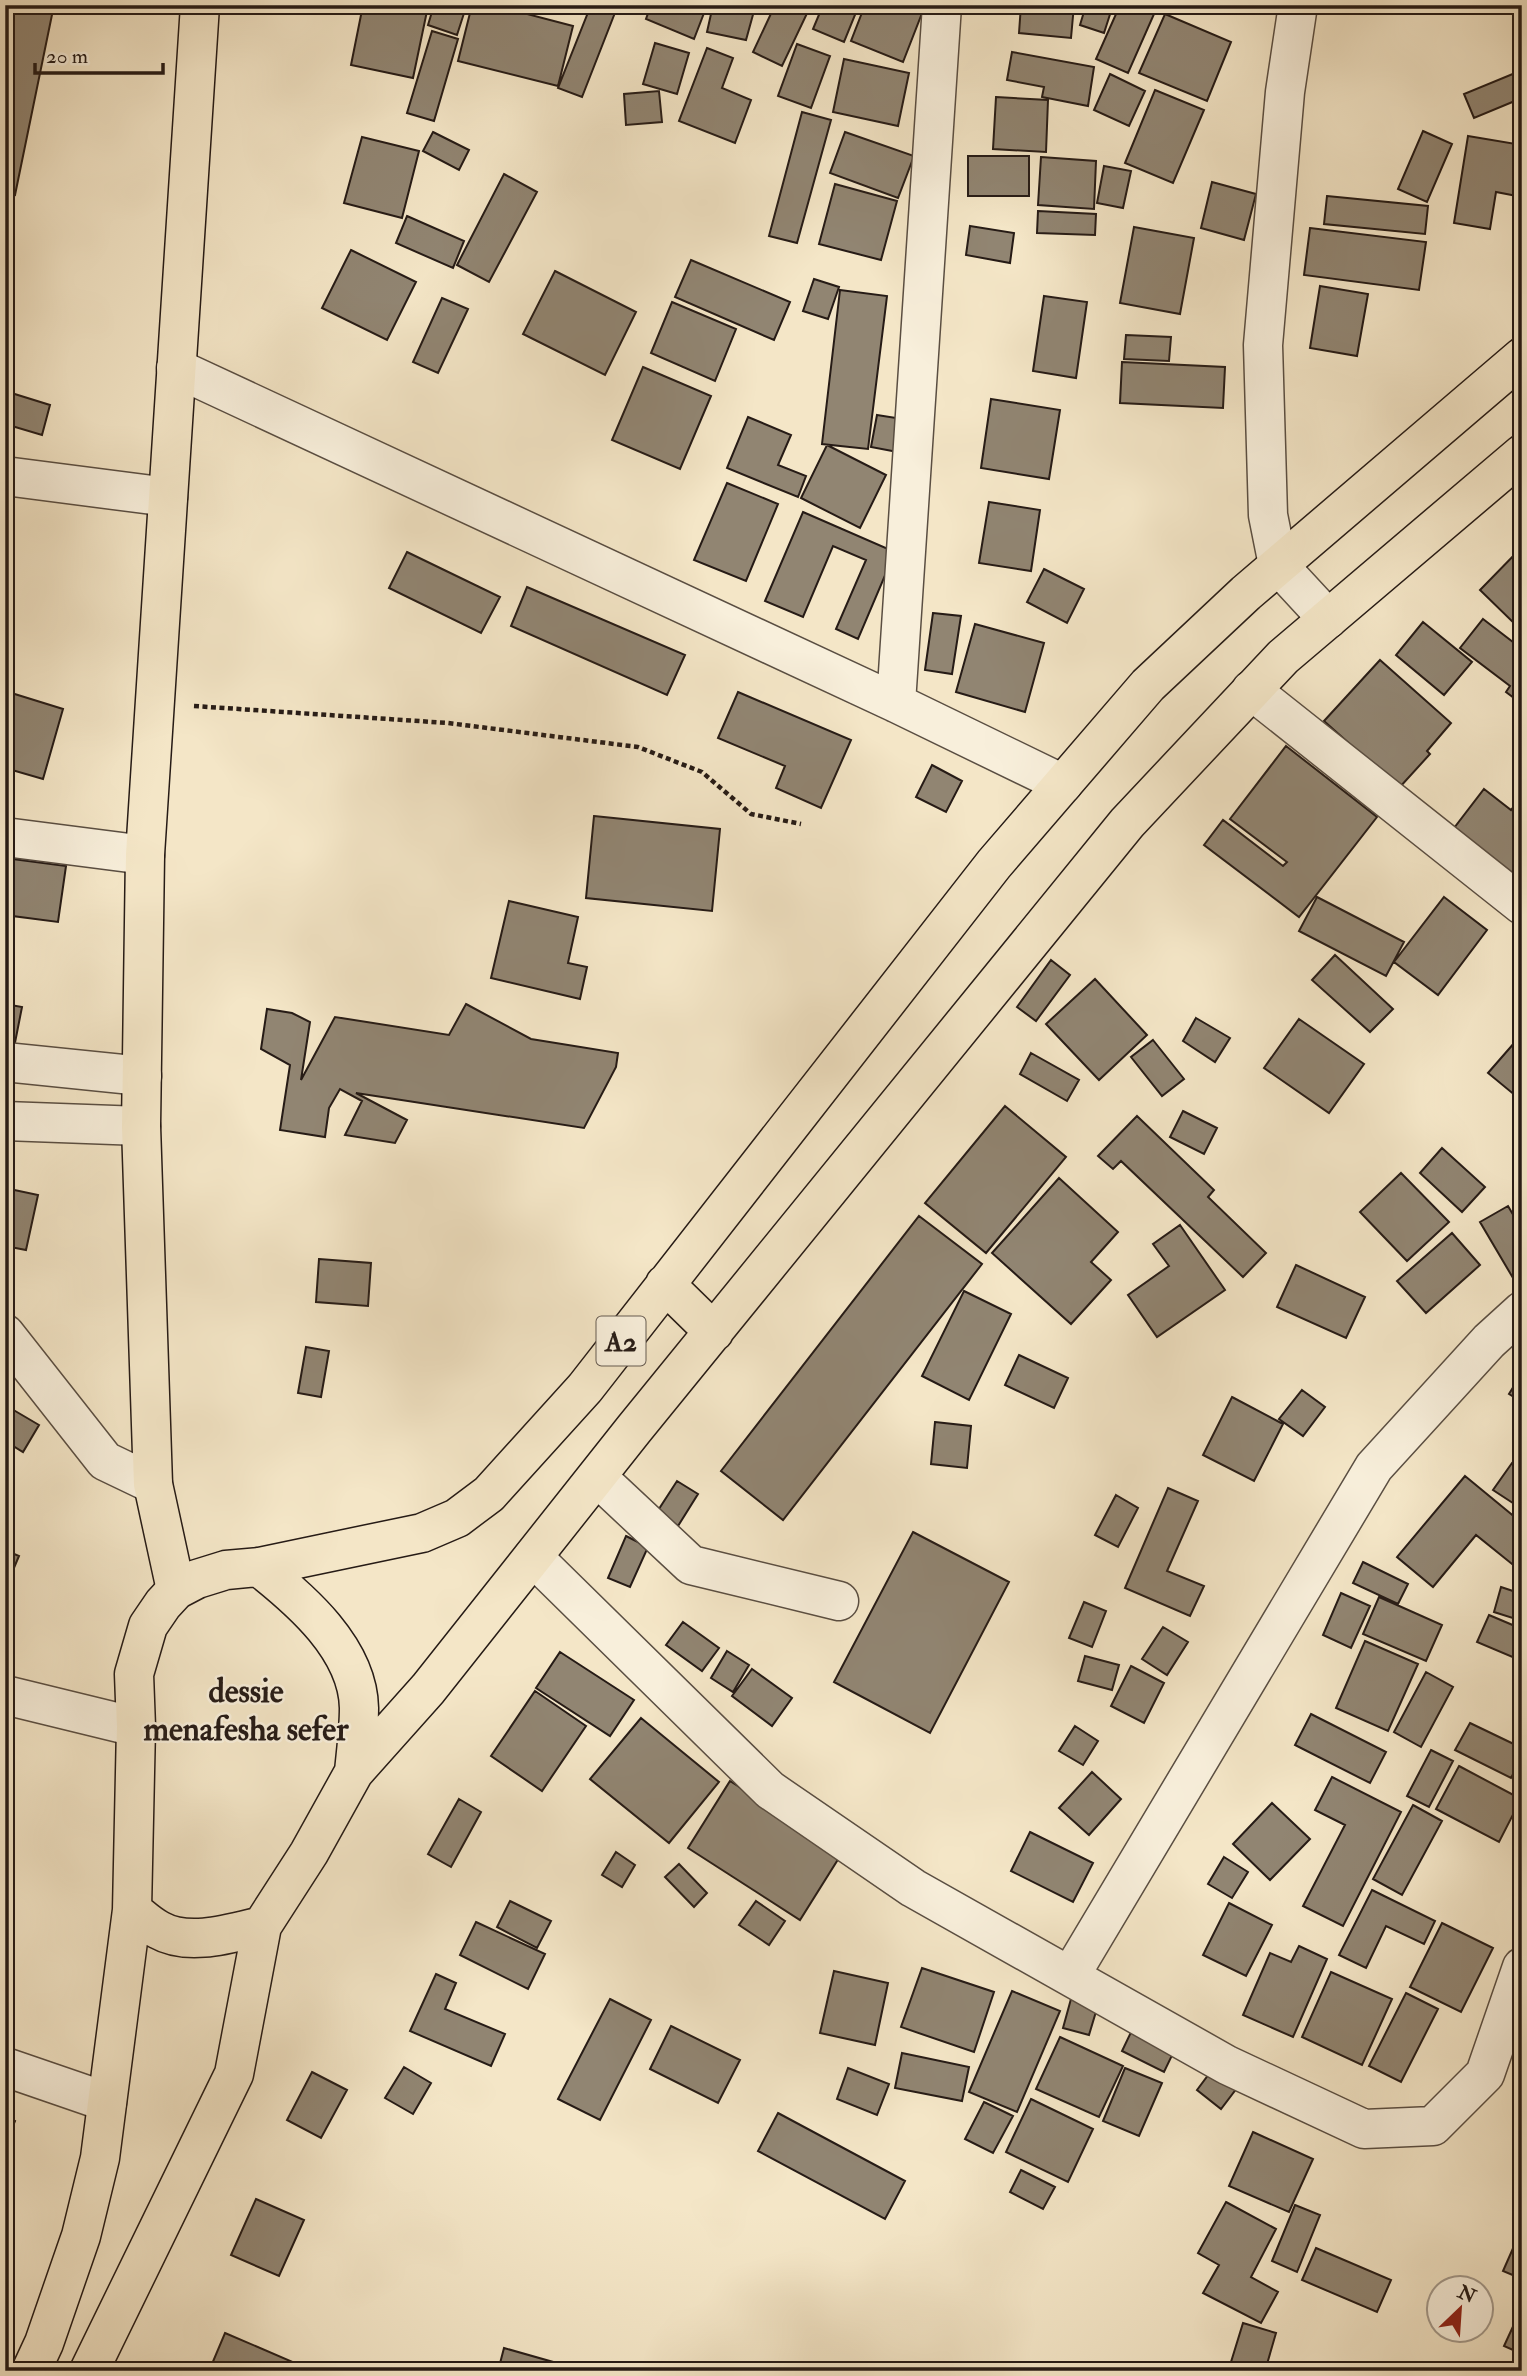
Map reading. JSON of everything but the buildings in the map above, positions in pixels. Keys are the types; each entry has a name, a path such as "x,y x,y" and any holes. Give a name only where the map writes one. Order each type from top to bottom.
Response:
{"main road":[{"path":"176,1591 153,1484 141,1126 145,855 200,5"},
{"name":"A2","path":"32,2371 81,2236 100,2158 132,1910 136,1727 134,1674 148,1626 163,1604 176,1591 197,1579 226,1570 259,1567 422,1533 457,1518 489,1494 585,1388 986,875 1149,685 1278,565 1522,357"},
{"name":"A2","path":"89,2371 234,2074 262,1926 309,1853 354,1772 428,1689 713,1332 1127,823 1283,657 1522,454"},
{"path":"665,1284 713,1332"},
{"path":"259,1567 312,1614 335,1641 352,1675 359,1706 354,1772"},
{"path":"132,1910 160,1931 176,1935 211,1938 262,1926"}],"street":[{"path":"896,703 942,5"},
{"path":"1298,5 1285,92 1263,345 1268,515 1278,565 1328,618"},
{"path":"176,368 896,703 1063,784"},
{"path":"5,476 168,497"},
{"path":"1251,690 1522,905"},
{"path":"5,837 145,855"},
{"path":"5,1062 142,1076"},
{"path":"5,1121 141,1126"},
{"path":"1070,1976 1374,1467 1489,1341 1522,1311"},
{"path":"5,1334 105,1461 153,1484"},
{"path":"597,1477 691,1565 839,1601"},
{"path":"533,1557 769,1790 913,1888 1227,2065 1364,2129 1433,2126 1485,2074 1522,1967"},
{"path":"5,1695 136,1727"},
{"path":"5,2067 107,2102"}],"path":[{"path":"155,703 447,723 638,747 702,772 751,814 801,824"}],"district":[{"name":"dessie menafesha sefer","path":"246,1709"}]}
